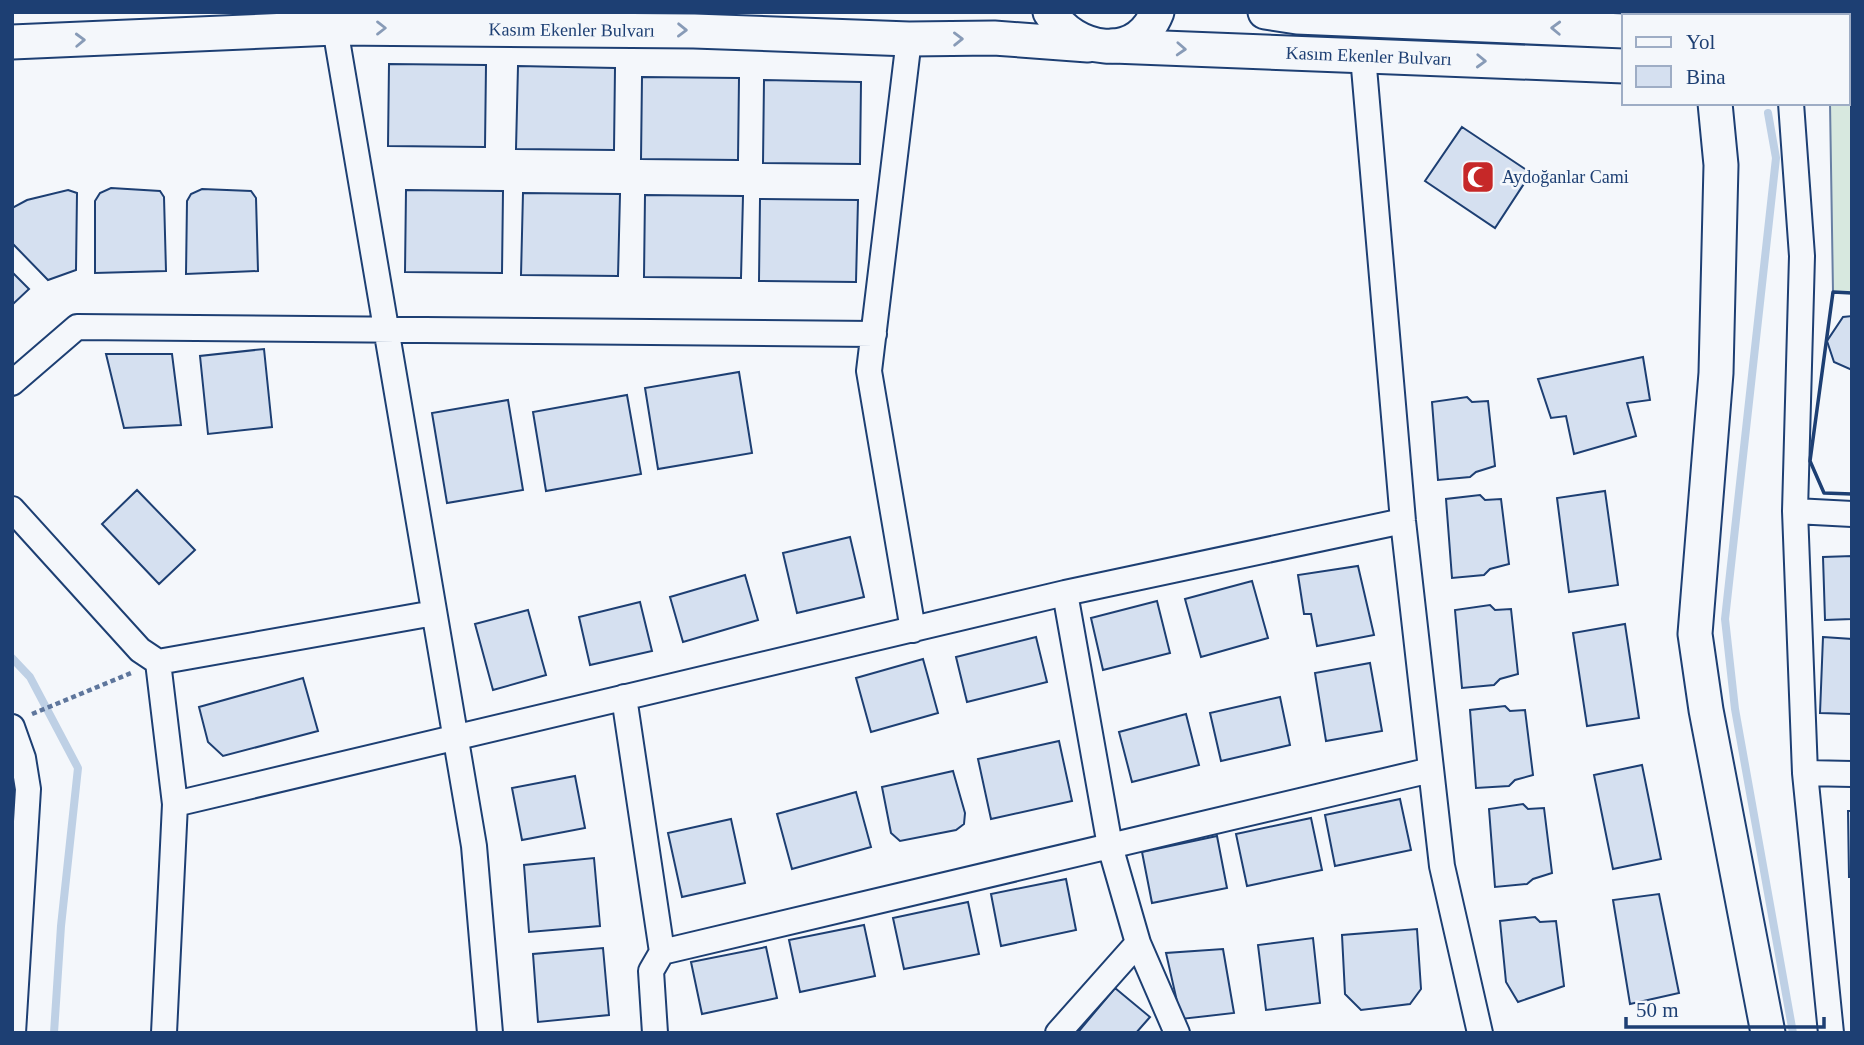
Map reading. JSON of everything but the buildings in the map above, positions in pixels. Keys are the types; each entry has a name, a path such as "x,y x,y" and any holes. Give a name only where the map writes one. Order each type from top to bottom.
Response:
{"street":[{"path":"1050,12 1066,33 1100,46 1136,38 1154,20 1157,12"},
{"name":"Kasım Ekenler Bulvarı","path":"1265,12 1297,17 1622,31"},
{"path":"335,20 474,846 491,1033"},
{"name":"Kasım Ekenler Bulvarı","path":"12,42 335,20 694,30 909,40 994,38 1100,46 1622,66"},
{"path":"909,40 869,371 913,630"},
{"path":"1363,56 1403,521 1442,866 1480,1033"},
{"path":"1716,105 1721,165 1717,373 1695,634 1706,710 1768,1033"},
{"path":"1791,105 1801,256 1795,511 1805,773 1831,1033"},
{"path":"12,383 77,327 874,334"},
{"path":"12,509 141,650 158,662 435,613"},
{"path":"1795,511 1852,514"},
{"path":"175,804 1065,593 1403,521"},
{"path":"1065,593 1110,846 1138,943 1177,1033"},
{"path":"158,662 175,804 164,1033"},
{"path":"624,697 662,952 651,971 655,1033"},
{"path":"12,727 23,758 28,789 13,1033"},
{"path":"662,952 1431,770"},
{"path":"1805,773 1852,774"},
{"path":"1058,1033 1138,943"}],"path":[{"path":"38,713 158,662"}],"shaded area":[{"path":"1852,97 1852,293 1833,292 1830,105 1850,105"}],"waterway":[{"path":"1768,113 1776,158 1725,619 1735,709 1793,1033"},
{"path":"12,658 30,677 78,768 61,926 54,1033"}],"wall":[{"path":"1852,293 1833,292 1810,461 1824,493 1852,494"}],"place":[{"name":"Aydoğanlar Cami","path":"1478,177"}]}
